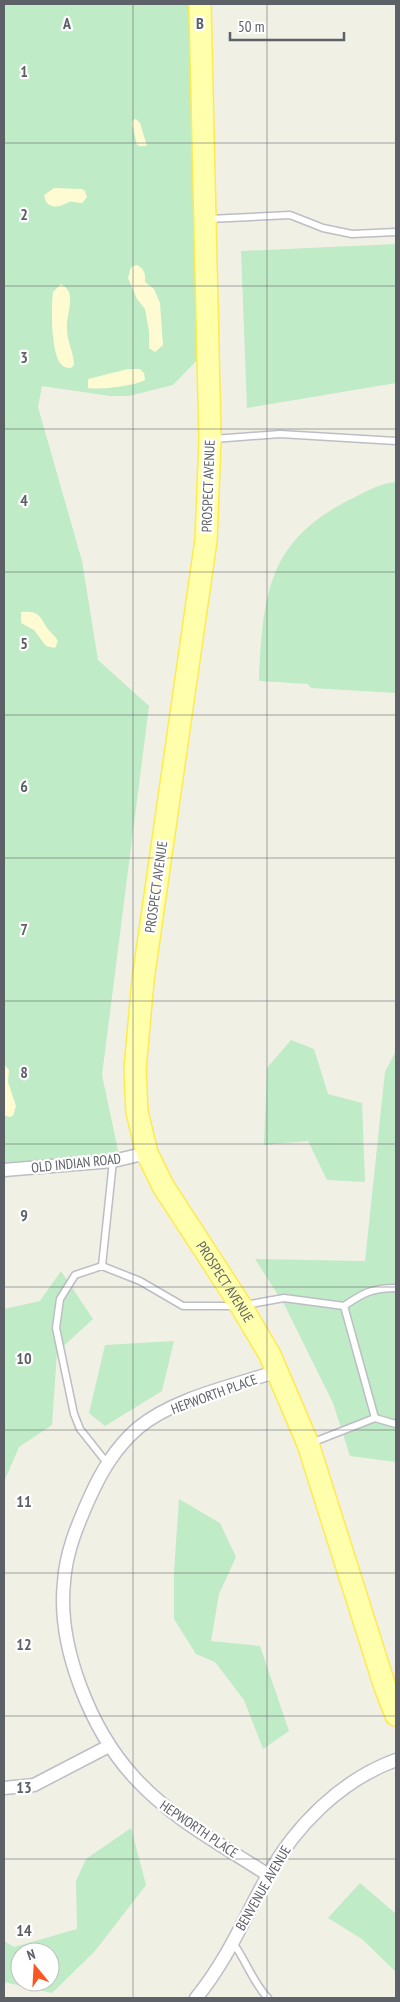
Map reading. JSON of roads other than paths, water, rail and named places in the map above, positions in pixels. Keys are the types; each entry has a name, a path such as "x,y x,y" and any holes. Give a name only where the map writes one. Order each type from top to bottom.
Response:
{"main road":[{"name":"PROSPECT AVENUE","path":"200,4 210,440 206,540 143,980 137,1033 136,1105 139,1126 147,1153 178,1212 241,1306 278,1371 308,1444 385,1687 396,1715"}],"street":[{"name":"OLD INDIAN ROAD","path":"4,1170 113,1161 147,1153"},
{"name":"HEPWORTH PLACE","path":"268,1875 188,1825 160,1803 133,1776 109,1746 94,1717 72,1656 66,1630 63,1591 66,1561 79,1520 107,1463 123,1443 139,1428 158,1415 202,1396 278,1371"},
{"path":"4,1788 34,1785 109,1746"},
{"name":"BENVENUE AVENUE","path":"196,1998 209,1983 233,1943 268,1875 303,1824 326,1803 366,1774 396,1760"}],"lane":[{"path":"205,219 290,215 323,228 352,234 396,232"},
{"path":"210,440 280,434 396,441"},
{"path":"102,1266 113,1161"},
{"path":"107,1463 80,1430 74,1414 56,1328 60,1299 75,1274 102,1266 140,1281 184,1306 241,1306 284,1298 344,1306 364,1292 379,1288 396,1288"},
{"path":"344,1306 375,1418"},
{"path":"308,1444 375,1418 396,1424"},
{"path":"233,1943 263,1993 268,1998"}]}
